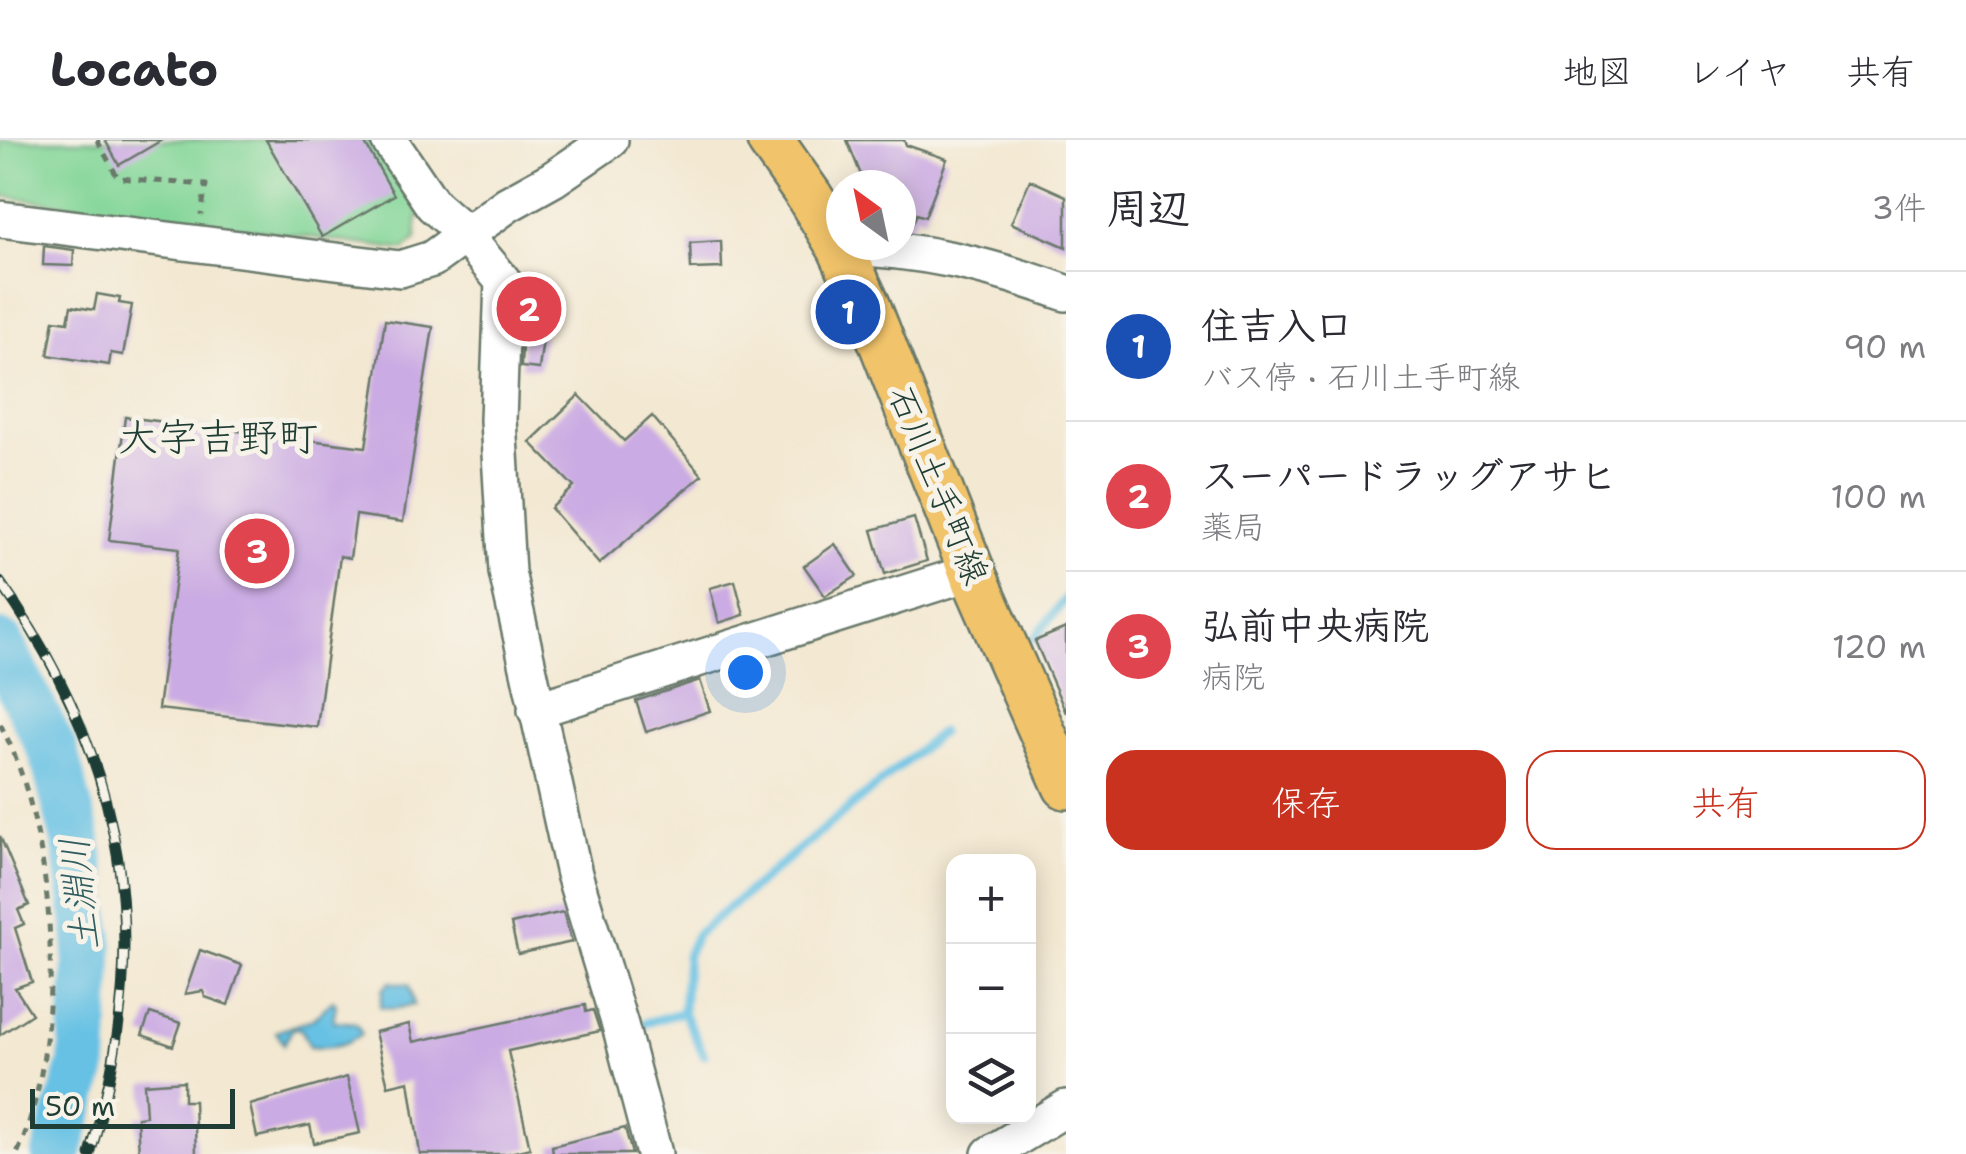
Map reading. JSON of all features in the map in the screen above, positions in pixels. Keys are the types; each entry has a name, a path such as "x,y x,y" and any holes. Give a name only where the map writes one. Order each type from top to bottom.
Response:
{"main road":[{"name":"石川土手町線","path":"770,140 826,224"},
{"name":"石川土手町線","path":"846,260 868,305 972,572 1066,786"}],"street":[{"path":"390,140 434,205 503,281 498,420 507,572 574,874 620,1024 654,1154"},
{"path":"0,218 400,270 432,259 508,204 610,140"},
{"path":"916,252 946,256 1066,293"},
{"path":"536,710 972,572"},
{"path":"990,1154 1066,1108"}],"path":[{"path":"97,140 118,178 206,185 196,244"},
{"path":"0,724 28,798 52,934 48,1018 38,1082 17,1154"}],"green space":[{"path":"0,140 377,140 419,206 416,239 404,250 0,196"}],"water":[{"path":"390,982 409,985 414,1005 380,1007 383,989"},
{"path":"333,1000 333,1021 356,1023 362,1034 337,1045 310,1046 301,1029 293,1028 284,1044 276,1032 313,1019"}],"building":[{"path":"105,140 162,140 119,165"},
{"path":"266,140 363,140 394,195 322,237"},
{"path":"847,140 904,140 906,145 947,159 925,217 916,216 916,170 859,170"},
{"path":"1030,180 1066,196 1066,247 1011,223"},
{"path":"721,241 722,268 691,269 690,243"},
{"path":"44,246 74,250 73,266 43,265"},
{"path":"524,292 549,295 539,369 521,367"},
{"path":"97,294 120,298 119,303 132,305 123,355 111,353 109,365 48,355 54,320 68,322 71,306 94,310"},
{"path":"385,320 433,327 403,522 356,515 350,558 340,556 317,727 158,709 179,548 109,540 125,417 366,447"},
{"path":"579,395 624,441 652,416 702,475 599,564 551,508 574,487 530,442"},
{"path":"914,518 927,561 885,574 872,530"},
{"path":"835,544 857,576 825,596 804,566"},
{"path":"735,581 744,615 719,623 710,588"},
{"path":"1066,628 1066,713 1035,641"},
{"path":"700,680 710,711 646,732 636,701"},
{"path":"0,836 29,905 18,910 24,924 15,928 32,982 15,988 32,1014 0,1035"},
{"path":"563,912 572,942 518,954 511,924"},
{"path":"200,950 242,965 228,1005 205,997 203,991 185,994"},
{"path":"585,1005 586,1012 593,1010 600,1031 508,1051 530,1148 506,1154 420,1154 409,1081 388,1086 375,1032 409,1024 413,1042"},
{"path":"150,1013 181,1023 173,1046 142,1035"},
{"path":"347,1077 360,1133 314,1143 310,1125 257,1137 250,1105"},
{"path":"184,1081 184,1101 194,1101 196,1154 139,1154 137,1117 146,1116 144,1084"},
{"path":"625,1128 632,1154 553,1154 552,1146"}],"waterway":[{"path":"1034,639 1066,598"},
{"name":"土淵川","path":"0,645 53,751 77,844 89,939 83,1064 57,1154"},
{"path":"704,1055 683,1012 687,955 696,935 941,732"},
{"path":"645,1023 683,1012"}],"railway":[{"path":"0,582 43,650 77,718 102,786 117,856 124,928 121,1001 110,1076 90,1154"}],"place":[{"name":"スーパードラッグアサヒ","path":"529,309"},
{"name":"住吉入口","path":"848,312"},
{"name":"弘前中央病院","path":"257,551"}],"district":[{"name":"大字吉野町","path":"218,437"}]}
